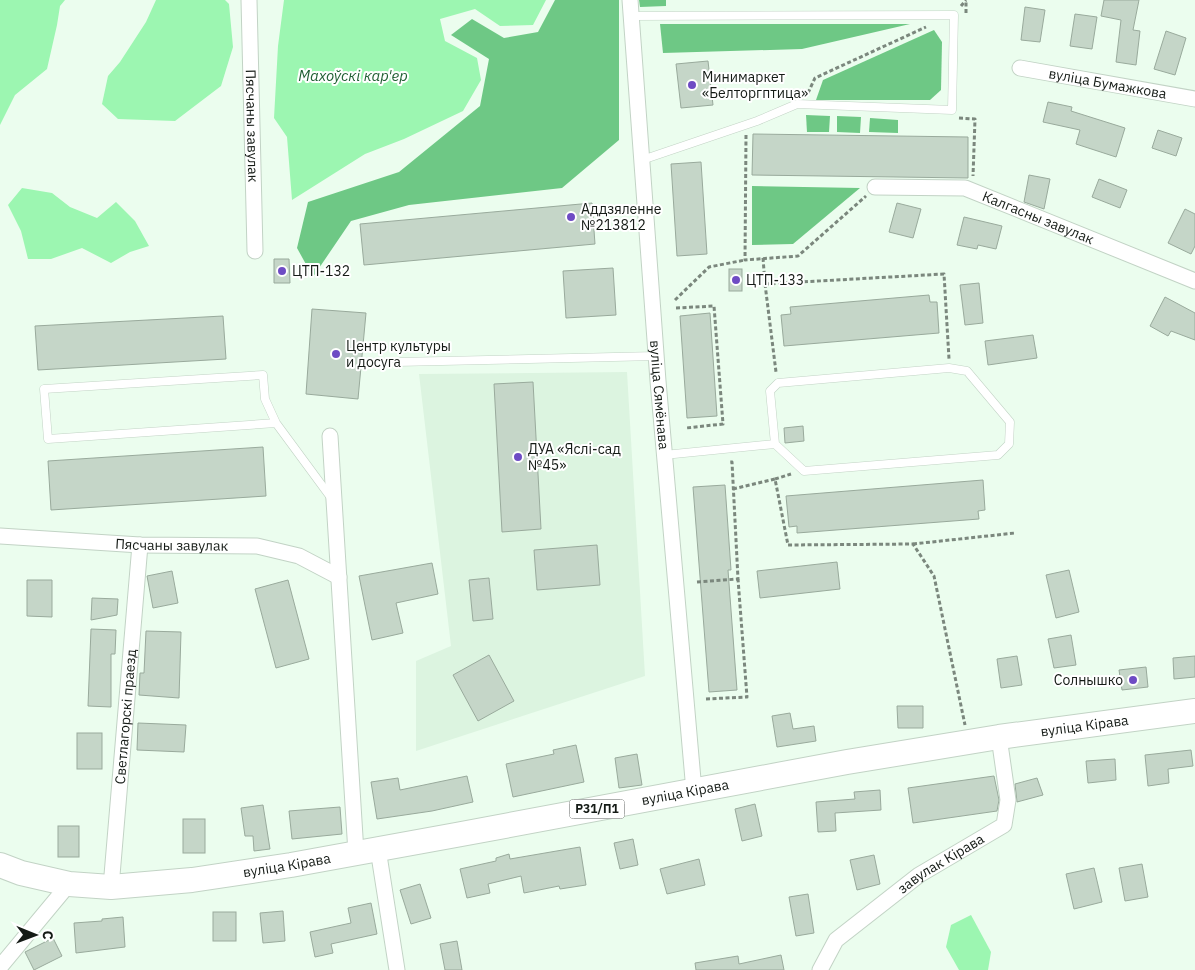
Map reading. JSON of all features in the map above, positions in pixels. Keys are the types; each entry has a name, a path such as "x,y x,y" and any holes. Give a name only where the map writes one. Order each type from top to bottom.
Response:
{"main road":[{"name":"вуліца Кірава","path":"0,865 21,873 68,884 111,887 192,880 291,865 847,762 999,737 1195,711"}],"street":[{"name":"Пясчаны завулак","path":"249,0 255,251"},
{"name":"вуліца Сямёнава","path":"630,0 664,455 694,791"},
{"name":"вуліца Бумажкова","path":"1020,68 1195,99"},
{"name":"Калгасны завулак","path":"875,187 965,188 1195,281"},
{"path":"330,436 339,577 367,851 397,970"},
{"name":"Пясчаны завулак","path":"0,536 140,545 257,546 299,556 339,577"},
{"name":"Светлагорскі праезд","path":"111,887 140,545"},
{"name":"завулак Кірава","path":"820,970 836,940 919,875 1004,825 1008,800 999,737"},
{"path":"0,967 68,884"}],"lane":[{"path":"631,16 954,15 952,110 797,104 757,121 642,160"},
{"path":"397,362 656,356"},
{"path":"950,368 967,371 1010,422 1009,444 998,455 804,471 775,444 770,391 778,383 950,368"},
{"path":"276,422 48,439 44,389 262,375 265,398 276,422 335,503"},
{"path":"664,455 775,444"}],"path":[{"path":"803,104 815,78 954,15 966,0"},
{"path":"955,118 975,119 972,191"},
{"path":"745,260 746,133"},
{"path":"675,300 708,267 745,260 798,256 875,187"},
{"path":"764,258 765,284 778,383"},
{"path":"765,284 944,274 950,368"},
{"path":"676,308 714,306 723,424 686,428"},
{"path":"706,699 747,697 732,462 723,463"},
{"path":"733,489 775,479 788,545 913,544 1015,533"},
{"path":"913,544 934,576 965,728"},
{"path":"697,582 738,579"}],"shaded area":[{"path":"555,0 619,0 619,140 562,188 409,205 351,221 313,277 297,248 308,202 399,172 480,106 489,59 451,35 472,19 504,38 538,32"},
{"path":"639,0 666,0 666,6 640,7"},
{"path":"660,24 910,24 802,49 663,53"},
{"path":"934,30 942,42 941,90 930,100 816,100 823,80"},
{"path":"806,115 830,116 829,132 807,132"},
{"path":"837,116 861,117 860,133 837,132"},
{"path":"870,118 898,120 898,133 869,132"},
{"path":"752,186 860,188 793,244 752,245"},
{"path":"627,372 645,676 416,751 416,661 451,646 419,374"}],"water":[{"path":"0,0 65,0 60,6 47,69 15,95 0,125"},
{"path":"156,0 225,0 229,4 233,47 221,86 175,121 118,119 102,104 108,76 120,62 146,22"},
{"name":"Махоўскі кар'ер","path":"284,0 546,0 533,25 500,26 475,9 440,19 445,41 477,58 481,80 463,111 404,139 365,154 292,200 287,137 274,118 278,46"},
{"path":"22,188 52,193 70,207 97,218 116,202 135,221 149,246 130,252 111,263 82,248 51,259 28,259 21,231 8,205"},
{"path":"971,915 991,952 988,970 959,970 946,947 951,925"}],"building":[{"path":"1104,0 1139,0 1133,30 1140,31 1136,65 1116,62 1121,20 1101,16"},
{"path":"1025,7 1045,10 1040,42 1021,40"},
{"path":"1075,14 1097,17 1092,49 1070,46"},
{"path":"1166,31 1186,38 1175,75 1154,69"},
{"path":"708,61 713,105 681,108 676,64"},
{"path":"1048,102 1072,107 1071,111 1125,128 1116,157 1076,144 1080,130 1043,122"},
{"path":"1158,130 1182,138 1176,156 1152,148"},
{"path":"753,134 968,137 968,178 752,175"},
{"path":"701,162 707,254 677,256 671,164"},
{"path":"1029,175 1050,179 1044,209 1024,202"},
{"path":"1099,179 1127,190 1120,208 1092,197"},
{"path":"592,203 595,244 364,265 360,224"},
{"path":"897,203 921,209 913,238 889,232"},
{"path":"1185,209 1195,214 1195,246 1191,254 1168,243"},
{"path":"964,217 1002,226 996,249 978,245 977,249 957,245"},
{"name":"ЦТП-132","path":"274,259 289,259 290,283 274,283"},
{"path":"613,268 616,315 566,318 563,271"},
{"name":"ЦТП-133","path":"729,269 742,269 742,291 729,291"},
{"path":"979,283 983,323 965,325 960,285"},
{"path":"929,295 930,302 937,302 939,333 784,346 781,315 791,314 790,307"},
{"path":"1165,297 1195,313 1195,340 1171,331 1168,336 1150,326"},
{"name":"Центр культуры и досуга","path":"312,309 366,313 358,399 306,394"},
{"path":"710,313 717,416 687,418 680,316"},
{"path":"223,316 226,359 38,370 35,326"},
{"path":"1033,335 1037,358 988,365 985,341"},
{"name":"ДУА «Яслі-сад №45»","path":"533,382 541,529 502,532 494,384"},
{"path":"803,426 804,441 785,443 784,428"},
{"path":"263,447 266,496 51,510 48,461"},
{"path":"983,480 985,510 978,511 979,519 797,533 797,526 789,527 786,496"},
{"path":"725,485 731,570 728,570 737,690 709,692 693,487"},
{"path":"597,545 600,585 537,590 534,550"},
{"path":"837,562 840,589 760,598 757,571"},
{"path":"432,563 438,594 396,603 403,633 372,640 359,576"},
{"path":"1069,570 1079,612 1056,618 1046,575"},
{"path":"172,571 178,603 153,608 147,576"},
{"path":"489,578 493,619 473,621 469,580"},
{"path":"27,580 52,580 52,617 27,616"},
{"path":"288,580 309,659 276,668 255,589"},
{"path":"92,598 118,599 117,615 91,620"},
{"path":"91,629 116,630 115,654 111,654 111,707 88,706"},
{"path":"146,631 181,632 179,698 139,695 140,673 144,673"},
{"path":"1071,635 1076,665 1054,668 1048,639"},
{"path":"489,655 514,701 478,721 453,675"},
{"path":"1017,656 1022,685 1001,688 997,659"},
{"path":"1195,656 1195,677 1174,679 1173,658"},
{"path":"1146,667 1148,687 1122,690 1119,670"},
{"path":"897,706 923,706 923,728 898,728"},
{"path":"790,713 793,729 814,726 816,741 777,747 772,716"},
{"path":"138,723 186,725 184,752 137,750"},
{"path":"77,733 102,733 102,769 77,769"},
{"path":"576,745 584,782 513,797 506,764 554,754 553,750"},
{"path":"1191,750 1193,766 1168,769 1169,783 1148,786 1145,755"},
{"path":"637,754 642,785 619,788 615,758"},
{"path":"1115,759 1116,780 1088,783 1086,761"},
{"path":"467,776 473,802 432,811 377,819 371,782 398,778 400,790"},
{"path":"994,776 999,800 997,811 913,823 908,788"},
{"path":"1037,778 1043,795 1017,802 1015,784"},
{"path":"880,790 881,810 835,813 836,831 818,832 816,802 855,799 854,792"},
{"path":"755,804 762,836 742,841 735,809"},
{"path":"263,805 270,849 254,851 253,836 245,836 241,808"},
{"path":"340,807 342,834 292,839 289,811"},
{"path":"183,819 205,819 205,853 183,853"},
{"path":"58,826 79,826 79,857 58,857"},
{"path":"633,839 638,865 620,869 614,843"},
{"path":"580,847 586,885 560,889 559,886 524,893 521,876 488,884 490,893 467,898 460,869 496,861 496,858 509,854 510,859"},
{"path":"874,855 880,884 857,890 850,860"},
{"path":"699,859 705,885 667,894 660,869"},
{"path":"1142,864 1148,897 1125,901 1119,868"},
{"path":"1094,868 1102,902 1074,909 1066,874"},
{"path":"420,884 431,918 411,924 400,890"},
{"path":"808,894 814,933 796,936 789,897"},
{"path":"371,903 377,934 331,944 333,953 315,957 310,932 351,923 348,908"},
{"path":"283,911 285,941 263,943 260,913"},
{"path":"213,912 236,912 236,941 213,941"},
{"path":"123,917 125,947 76,953 74,923"},
{"path":"53,938 62,956 34,970 25,952"},
{"path":"457,941 462,970 445,970 440,944"},
{"path":"781,955 784,970 696,970 695,963 738,956 739,964"}],"place":[{"name":"Минимаркет «Белторгптица»","path":"692,85"},
{"name":"Аддзяленне №213812","path":"571,217"},
{"name":"ЦТП-132","path":"282,271"},
{"name":"ЦТП-133","path":"736,280"},
{"name":"Центр культуры и досуга","path":"336,354"},
{"name":"ДУА «Яслі-сад №45»","path":"518,457"},
{"name":"Солнышко","path":"1133,680"}]}
